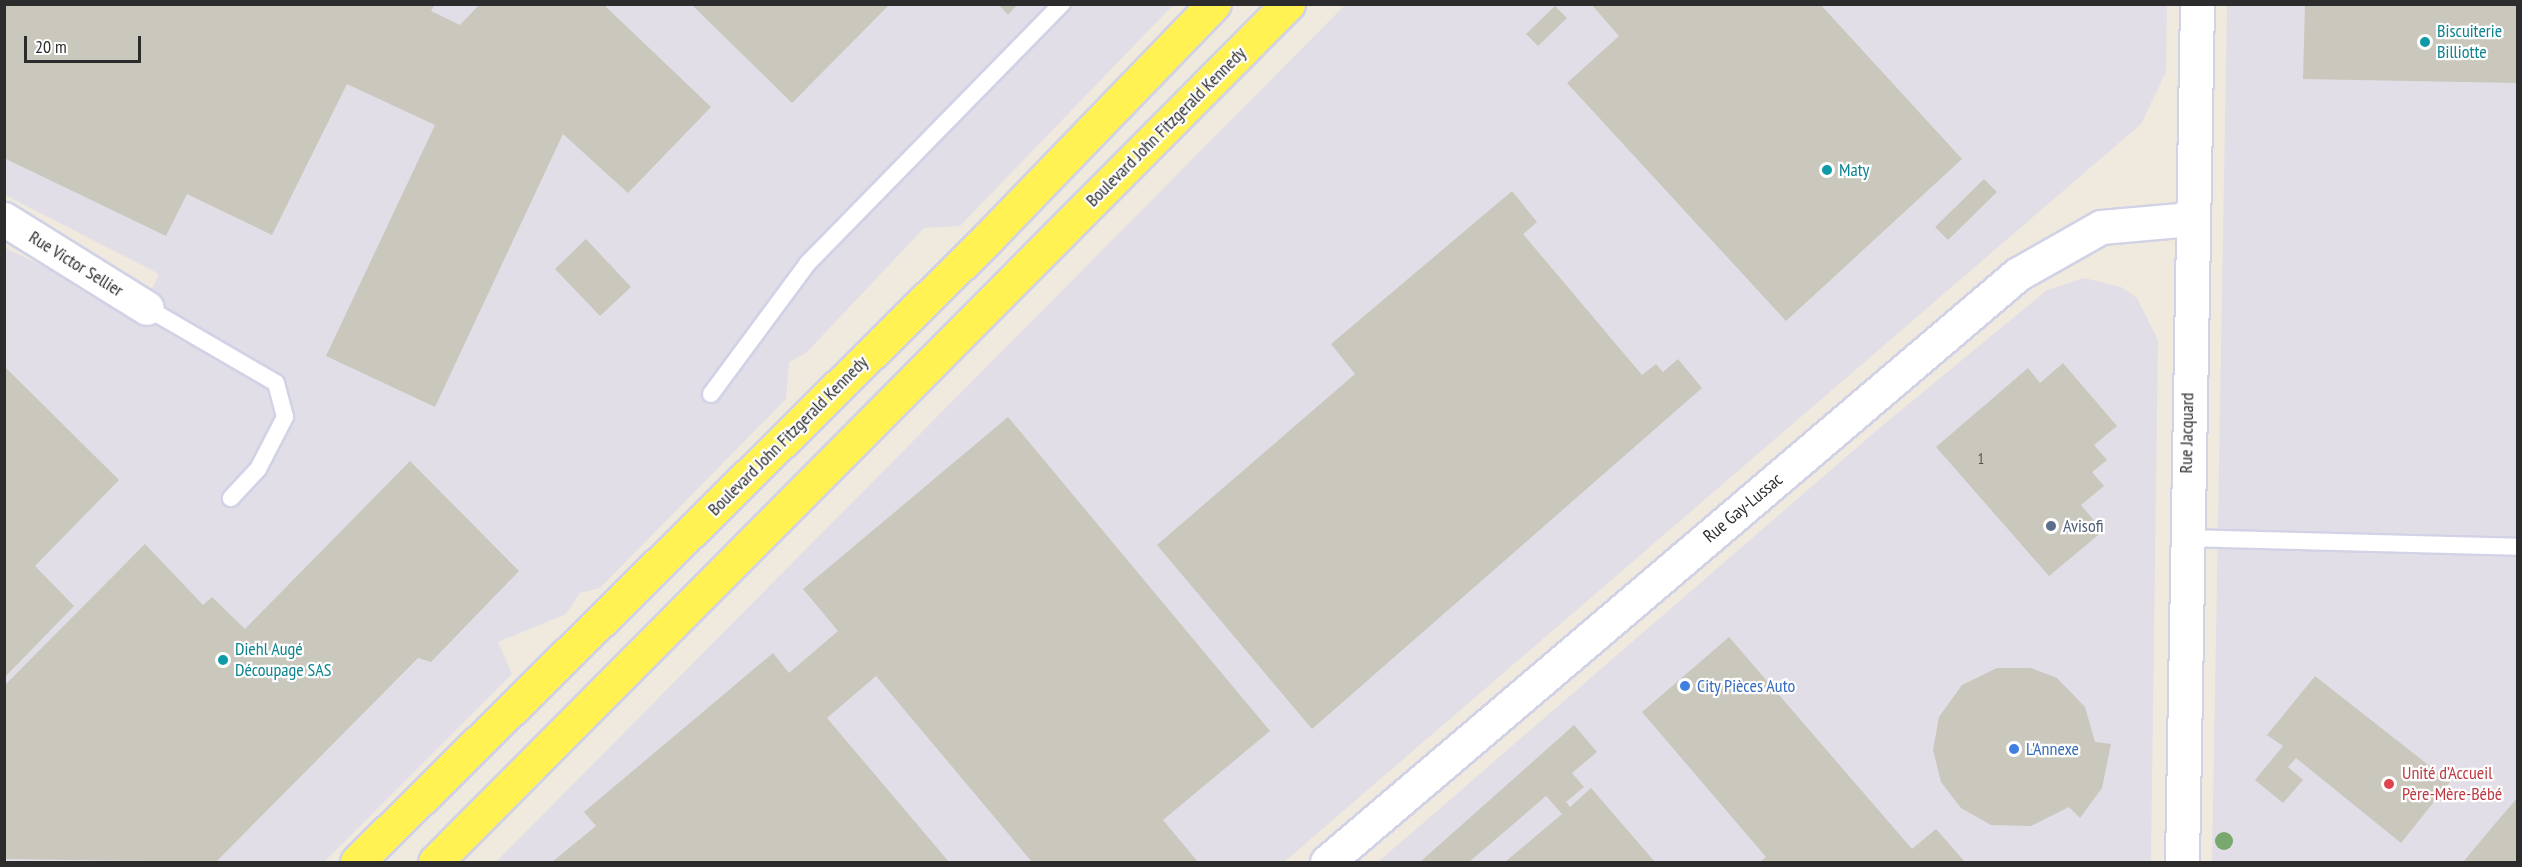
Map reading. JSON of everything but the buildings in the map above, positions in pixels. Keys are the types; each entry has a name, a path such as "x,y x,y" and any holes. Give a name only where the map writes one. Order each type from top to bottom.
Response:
{"main road":[{"name":"Boulevard John Fitzgerald Kennedy","path":"357,862 986,240 1214,4"},
{"name":"Boulevard John Fitzgerald Kennedy","path":"435,862 1288,4"}],"street":[{"name":"Rue Jacquard","path":"2182,862 2184,538 2197,4"},
{"name":"Rue Victor Sellier","path":"4,219 147,308"},
{"name":"Rue Gay-Lussac","path":"1327,862 2018,274 2101,226 2191,219"}],"lane":[{"path":"711,394 808,262 1062,4"},
{"path":"147,308 276,384 285,417 258,468 231,498"},
{"path":"2184,538 2517,548"}],"shaded area":[{"path":"5,5 1173,5 960,226 924,228 806,353 789,362 786,399 600,588 580,593 566,614 498,642 512,674 324,862 5,862 5,248 52,270 136,322 159,274 5,195"},
{"path":"1345,5 2167,5 2166,72 2141,124 1284,862 496,862"},
{"path":"2227,5 2517,5 2517,862 2212,862"},
{"path":"2084,278 2121,287 2137,298 2158,340 2151,862 1378,862 1877,430 2047,290"}],"place":[{"name":"Biscuiterie Billiotte","path":"2425,42"},
{"name":"Maty","path":"1827,170"},
{"name":"Avisofi","path":"2051,526"},
{"name":"Diehl Augé Découpage SAS","path":"223,660"},
{"name":"City Pièces Auto","path":"1685,686"},
{"name":"L'Annexe","path":"2014,749"},
{"name":"Unité d’Accueil Père-Mère-Bébé","path":"2389,784"}]}
